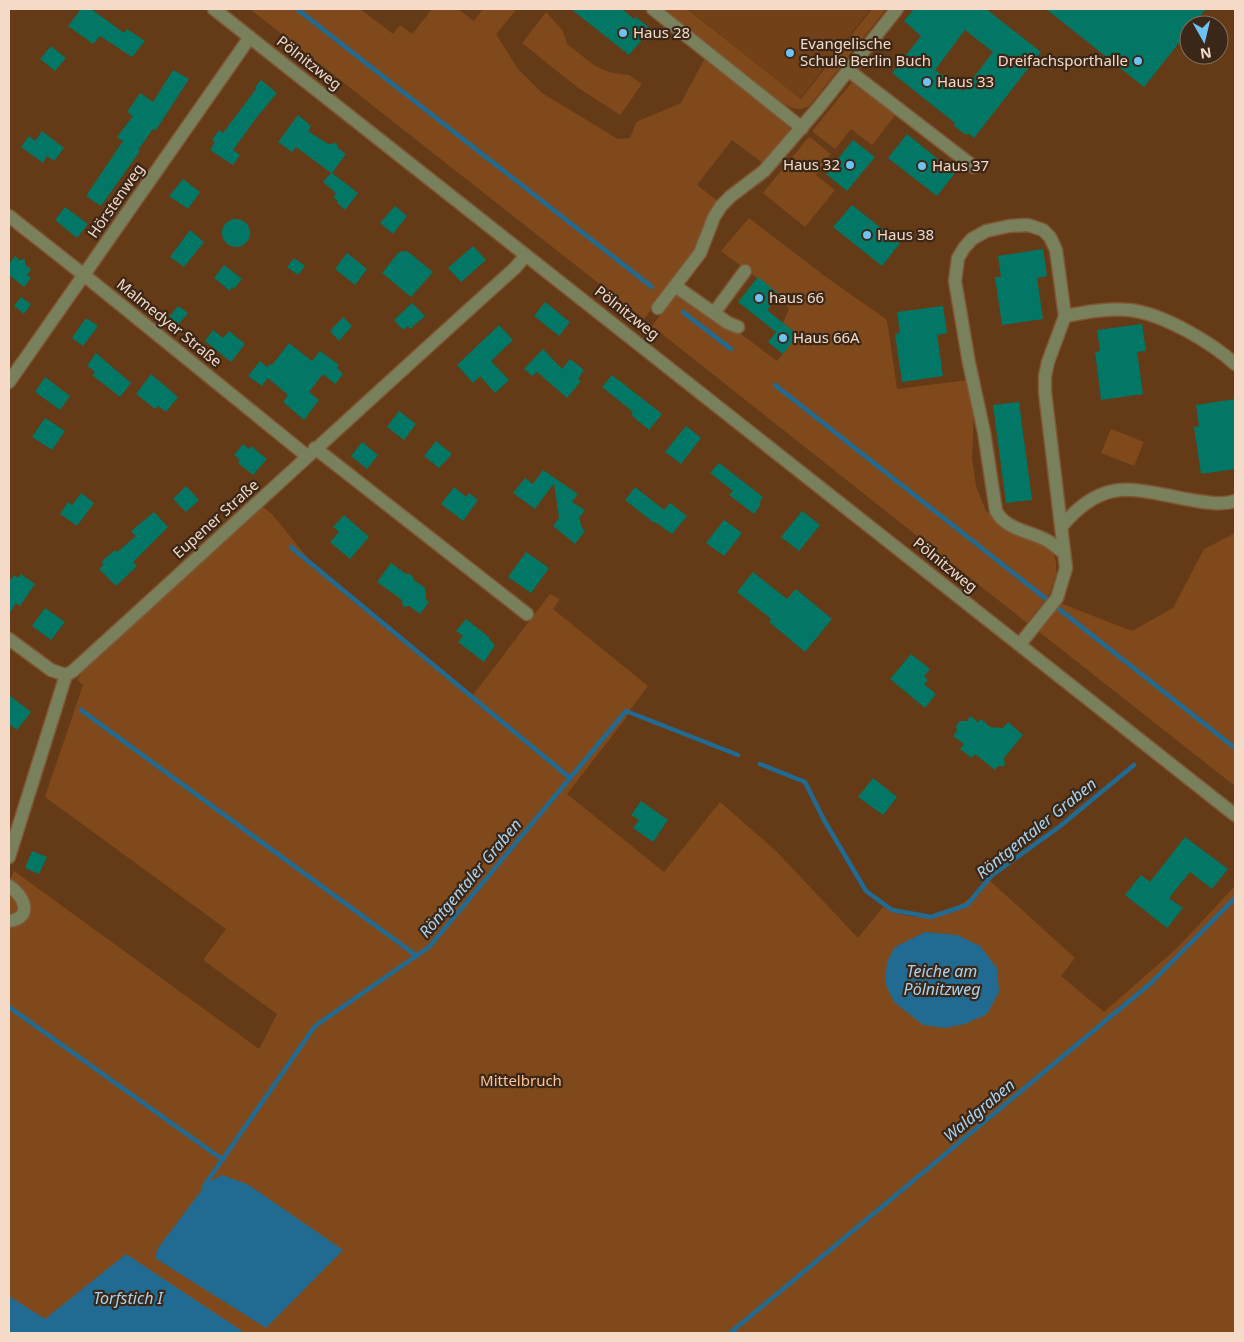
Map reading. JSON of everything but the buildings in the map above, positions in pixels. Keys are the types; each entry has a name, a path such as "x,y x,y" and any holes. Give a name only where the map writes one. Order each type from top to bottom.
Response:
{"street":[{"name":"Pölnitzweg","path":"214,9 1235,815"},
{"path":"653,9 802,128"},
{"path":"658,308 700,252 714,217 721,206 764,171 802,128 896,9"},
{"name":"Hörstenweg","path":"9,382 250,37"},
{"path":"848,70 974,167"},
{"name":"Malmedyer Straße","path":"9,216 311,452 527,614"},
{"path":"1020,644 1057,598 1066,568 1045,392 1045,376 1048,362 1065,316 1056,250 1050,237 1043,230 1028,225 1009,226 986,231 972,239 958,258 955,281 969,363 984,432 996,511 1006,524 1047,541 1064,553"},
{"name":"Eupener Straße","path":"66,675 73,671 130,620 311,452 516,268 526,255"},
{"path":"714,312 744,271"},
{"path":"675,286 728,323 738,327"},
{"path":"1065,316 1117,309 1148,314 1178,327 1213,346 1235,364"},
{"path":"1062,526 1072,513 1094,497 1109,491 1127,488 1216,504 1235,501"},
{"path":"9,640 51,670 66,675 9,857"},
{"path":"9,886 16,890 24,901 24,910 22,916 16,920 9,921"}],"shaded area":[{"name":"Evangelische Schule Berlin Buch","path":"688,9 870,9 800,98"}],"green space":[{"path":"250,9 360,9 393,34 400,25 412,34 432,9 458,9 474,21 483,9 517,9 496,34 518,69 542,93 618,139 630,138 636,122 681,103 705,58 790,124 789,135 764,164 732,140 697,185 719,202 693,253 644,319"},
{"path":"664,9 687,9 801,99 872,9 886,9 810,105 799,109 792,108 781,102"},
{"path":"546,12 563,31 567,44 595,66 612,73 629,75 642,84 620,115 577,87 522,43"},
{"path":"853,81 897,113 872,145 851,129 835,149 814,133 813,130"},
{"path":"808,138 811,138 831,154 816,175 835,190 805,227 763,193"},
{"path":"749,218 826,277 887,320 897,389 968,380 974,412 972,458 976,486 986,511 1007,529 1048,547 1054,554 1056,574 1049,595 1027,623 652,326 677,293 728,331 737,331 777,361 797,335 783,323 789,309 779,294 721,251"},
{"path":"1111,429 1144,442 1134,466 1101,453"},
{"name":"Mittelbruch","path":"259,504 272,514 310,561 473,695 550,594 560,599 553,609 648,686 626,718 567,794 664,872 720,802 777,852 858,938 883,907 913,917 927,917 940,914 966,901 989,880 1075,958 1061,976 1104,1012 1177,948 1235,886 1235,1333 9,1333 9,882 14,871 259,1049 277,1014 203,960 226,929 45,797 83,685 77,680 88,664"},
{"path":"1235,533 1235,786 1038,631 1060,603 1132,631 1173,608 1204,549"}],"water":[{"name":"Teiche am Pölnitzweg","path":"925,932 957,935 980,946 997,968 999,992 987,1014 965,1024 945,1028 923,1025 894,1002 885,983 887,962 895,947"},
{"path":"222,1175 247,1184 343,1250 266,1328 155,1258 158,1248 207,1183"},
{"name":"Torfstich I","path":"126,1254 245,1333 9,1333 9,1296 45,1319"}],"waterway":[{"path":"297,9 652,287"},
{"path":"683,312 731,349"},
{"path":"775,385 1235,748"},
{"path":"291,547 570,778"},
{"path":"81,710 417,956"},
{"name":"Röntgentaler Graben","path":"204,1186 315,1026 429,947 626,711 738,755"},
{"name":"Röntgentaler Graben","path":"760,764 805,782 824,820 866,891 892,910 931,917 967,905 991,876 1059,827 1134,765"},
{"name":"Waldgraben","path":"730,1333 1151,983 1235,898"},
{"path":"9,1007 223,1160"}],"place":[{"name":"Haus 28","path":"623,33"},
{"name":"Evangelische Schule Berlin Buch","path":"790,53"},
{"name":"Dreifachsporthalle","path":"1138,61"},
{"name":"Haus 33","path":"927,82"},
{"name":"Haus 32","path":"850,165"},
{"name":"Haus 37","path":"922,166"},
{"name":"Haus 38","path":"867,235"},
{"name":"haus 66","path":"759,298"},
{"name":"Haus 66A","path":"783,338"}]}
